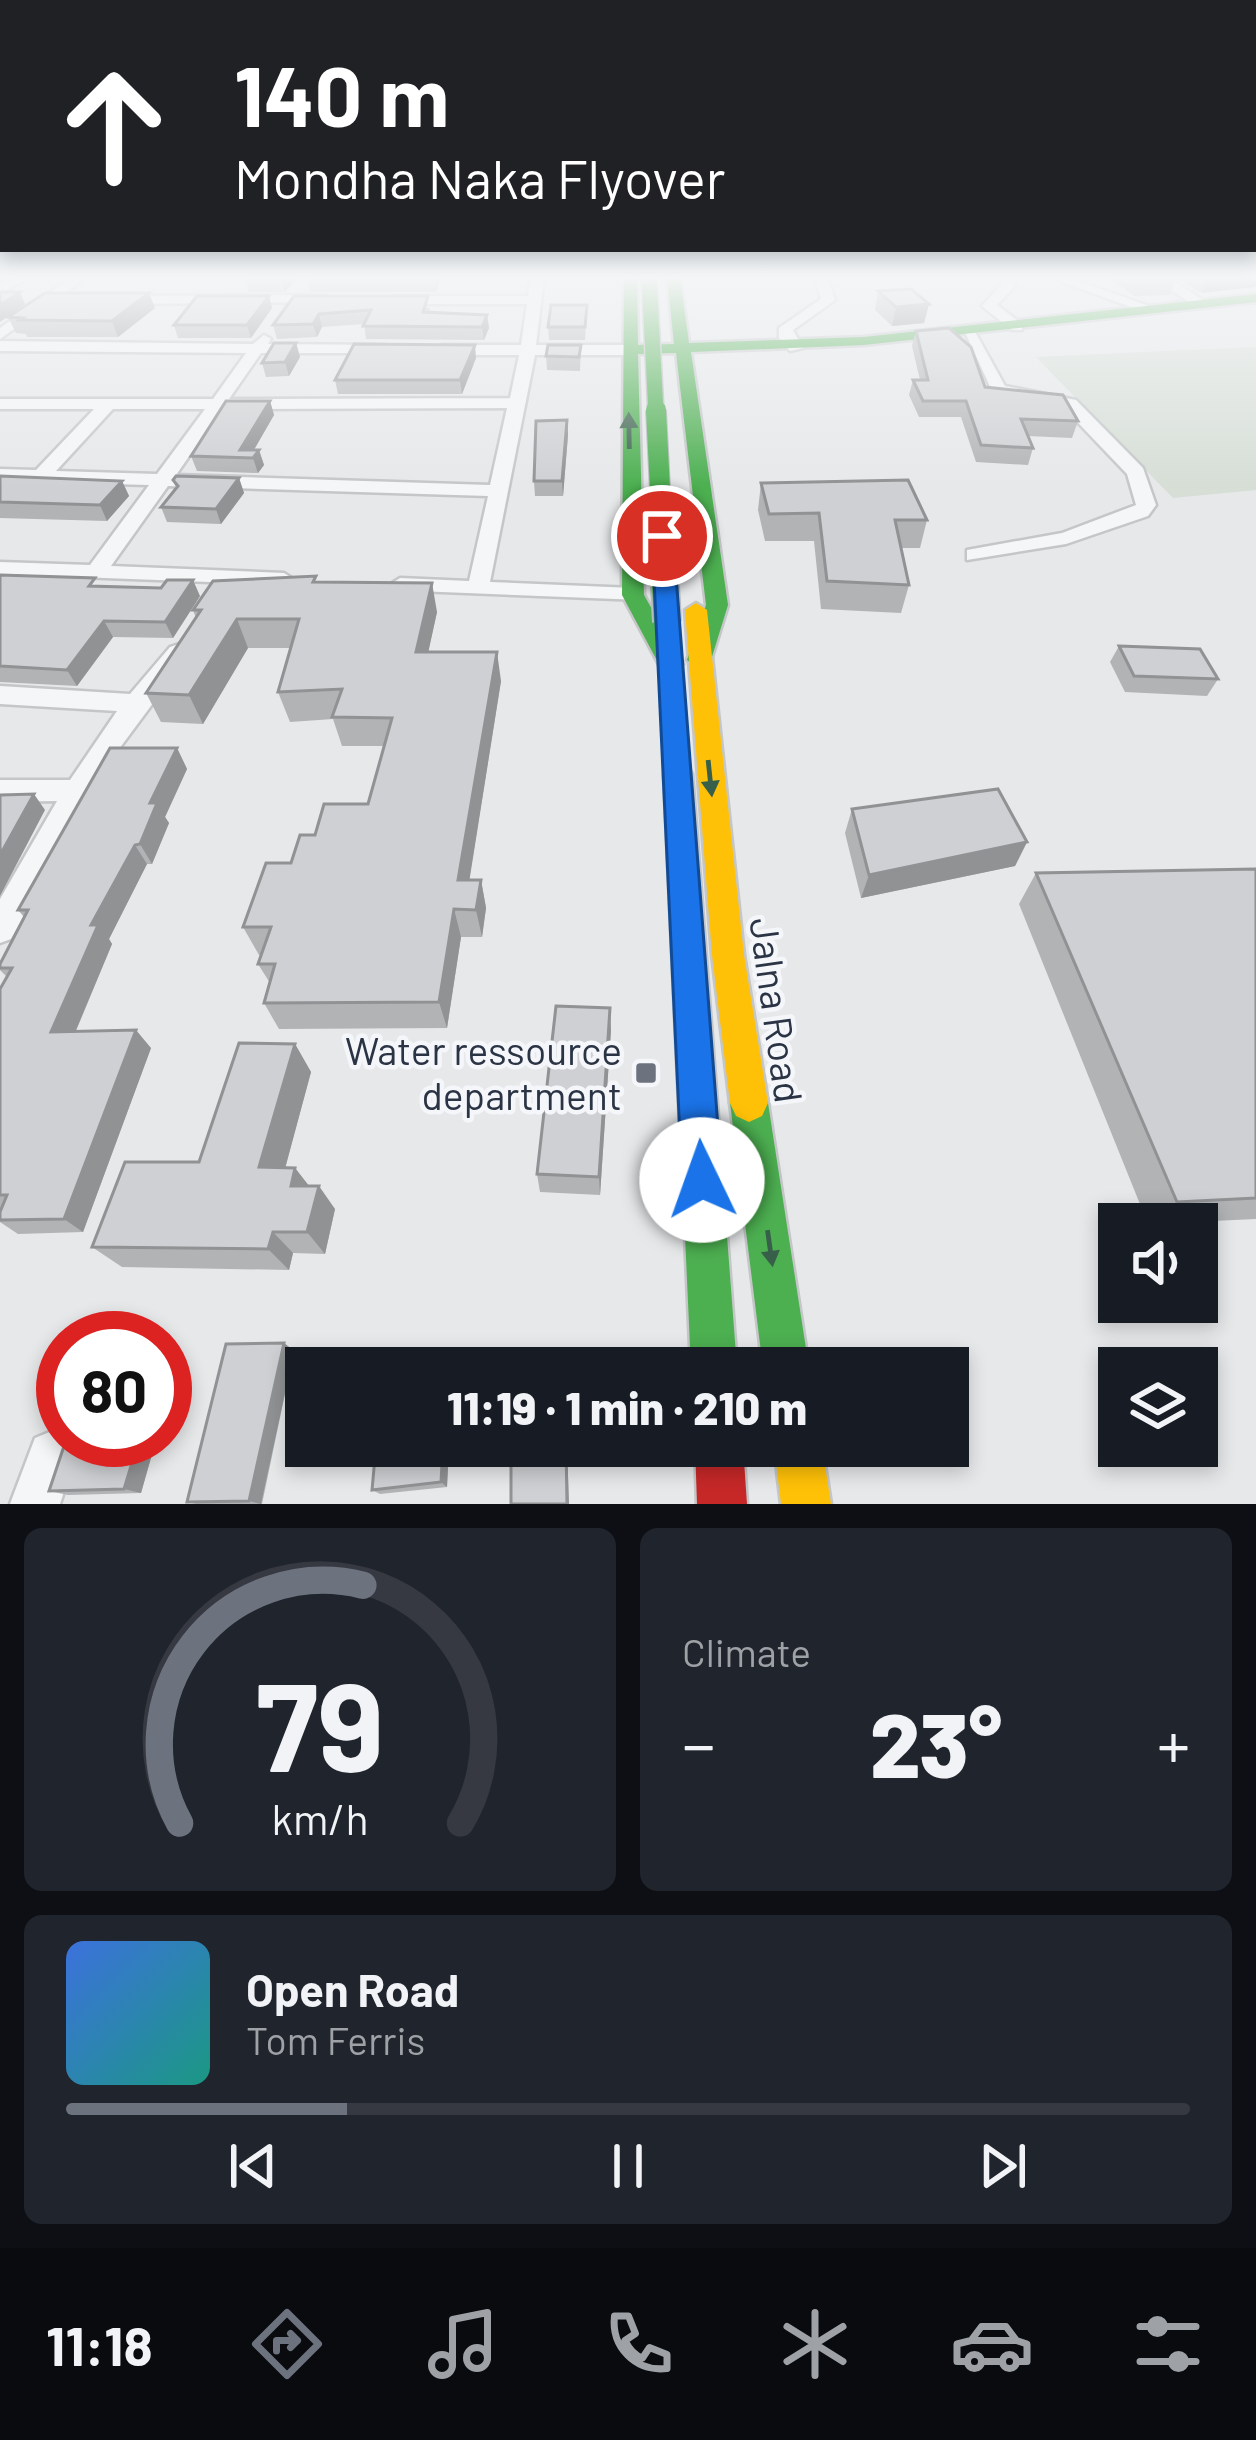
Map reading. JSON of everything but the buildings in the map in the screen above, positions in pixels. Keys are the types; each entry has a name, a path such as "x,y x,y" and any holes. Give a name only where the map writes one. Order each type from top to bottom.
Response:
{"main road":[{"path":"653,347 667,622 680,671"},
{"path":"669,347 696,610 680,671"},
{"path":"680,671 717,605 685,347"},
{"path":"680,671 633,595 628,350 804,347"},
{"name":"Jalna Road","path":"680,671 728,955 784,1347"},
{"path":"677,755 713,1347"},
{"path":"719,1467 722,1504"},
{"path":"800,1467 806,1504"}],"street":[{"path":"102,347 402,350"},
{"path":"975,555 1066,538 1141,512 1146,505 1136,472 1070,404 999,390 976,347"},
{"path":"96,572 257,349"},
{"path":"423,350 628,350"},
{"path":"478,589 528,350"},
{"path":"0,404 516,403"},
{"path":"40,477 107,405"},
{"path":"0,475 498,491"},
{"path":"0,568 319,582"},
{"path":"0,929 76,790 133,703 201,620 228,578"},
{"path":"387,585 633,595"},
{"path":"0,695 133,703"},
{"path":"0,791 76,790"},
{"path":"35,1504 48,1467"}],"shaded area":[{"path":"1256,347 1256,490 1173,498 1036,357"}],"traffic: fast":[{"path":"631,347 633,595 671,664"},
{"path":"653,347 667,622"},
{"path":"682,347 717,605 699,660"},
{"path":"628,350 702,347"},
{"path":"678,774 713,1347"},
{"path":"749,1103 783,1347"}],"traffic: slow":[{"path":"696,610 728,955 749,1103"},
{"path":"801,1467 806,1504"}],"traffic: jam":[{"path":"720,1467 722,1504"}],"place":[{"name":"Water ressource department","path":"646,1073"}],"route":[{"path":"662,536 702,1180"}]}
